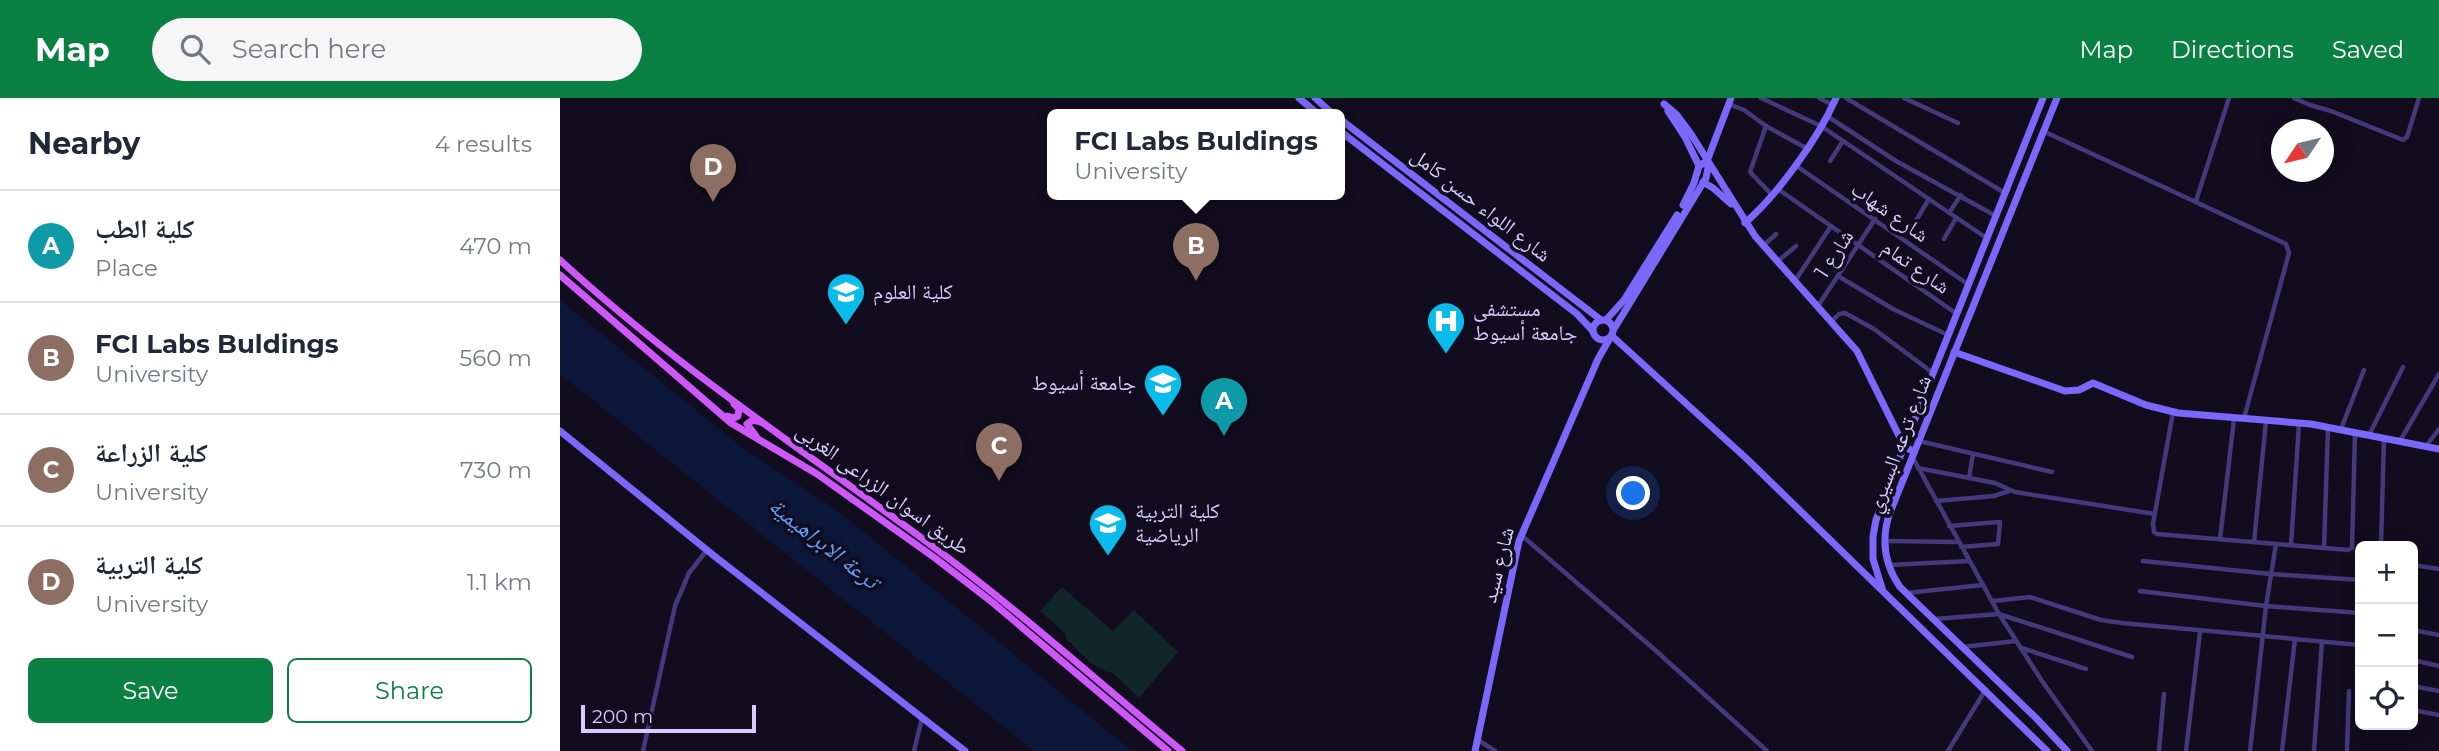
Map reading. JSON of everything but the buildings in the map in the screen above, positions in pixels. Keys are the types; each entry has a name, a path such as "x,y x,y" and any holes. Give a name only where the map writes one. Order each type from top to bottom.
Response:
{"main road":[{"name":"طريق اسوان الزراعى الغربى","path":"560,260 650,338 959,566 1182,751"},
{"name":"طريق اسوان الزراعى الغربى","path":"560,275 741,430 817,474 935,558 1011,618 1168,751"},
{"path":"723,415 734,418 738,416 738,409 730,399"},
{"path":"761,441 747,424 752,420 765,424"}],"street":[{"path":"1657,98 1666,101 1682,122 1745,223 1763,246 1862,357 1904,446 1913,455 1949,526 1999,614 2092,751"},
{"path":"1761,98 1821,126 1988,239"},
{"path":"1745,223 1775,192 1827,116 1834,102 1819,98"},
{"path":"1846,98 2006,194"},
{"path":"1904,98 1958,123"},
{"name":"شارع ترعه البسيري","path":"1884,592 1873,559 1873,536 1878,513 2043,98"},
{"name":"شارع ترعه البسيري","path":"2057,98 1889,515 1884,541 1888,565 1905,593 2067,751"},
{"path":"2196,201 2229,98"},
{"path":"2294,98 2403,140 2407,137 2419,98"},
{"path":"1666,101 1699,166"},
{"path":"1730,101 1766,126 1806,148"},
{"name":"شارع سيد","path":"1475,751 1520,538 1598,359 1703,182 1708,171 1707,161 1730,101"},
{"path":"1827,116 1896,161 1997,216"},
{"name":"شارع اللواء حسن كامل","path":"1345,124 1604,320 1612,334 1747,458 2047,751"},
{"name":"شارع تمام","path":"1766,126 1750,172 1775,192 1831,226 1956,314"},
{"path":"2043,131 2280,240 2289,248 2244,419"},
{"name":"شارع اللواء حسن كامل","path":"1345,136 1577,314 1595,334"},
{"path":"1830,161 1843,141"},
{"path":"1612,334 1604,340 1595,334 1595,324 1604,320 1624,300 1687,198 1699,166 1707,161"},
{"name":"شارع شهاب","path":"1794,165 1969,285"},
{"path":"1703,182 1722,195 1739,212"},
{"path":"1427,199 1433,190"},
{"path":"1950,213 1961,195"},
{"path":"1914,224 1929,199"},
{"path":"1944,239 1956,218"},
{"name":"شارع 1","path":"1818,306 1875,219"},
{"path":"1795,281 1831,226"},
{"path":"1763,246 1776,234"},
{"path":"1777,262 1796,246"},
{"path":"1838,276 1893,309 1948,335"},
{"path":"1960,306 1970,311"},
{"path":"1832,321 1839,314 1845,313 1874,329 1933,373"},
{"name":"شارع سيد","path":"1595,334 1598,359"},
{"path":"1954,352 2065,391 2079,390 2093,383 2146,405 2174,412 2300,423 2439,449"},
{"path":"2369,436 2403,367"},
{"path":"2340,430 2364,370"},
{"path":"2400,442 2439,374"},
{"path":"2174,412 2153,528 2157,534 2348,550 2353,545 2355,433"},
{"path":"2220,539 2234,419"},
{"path":"2254,542 2266,420"},
{"path":"2291,545 2300,423"},
{"path":"2324,548 2328,428"},
{"path":"2426,447 2439,429"},
{"path":"560,430 707,550 965,751"},
{"path":"2381,541 2384,439"},
{"path":"1919,441 2052,472"},
{"path":"1969,478 1973,454"},
{"path":"1918,468 1995,483 2009,491 2155,514"},
{"path":"1936,501 1994,496 2009,491"},
{"path":"1949,526 2000,522 1998,544 1961,547"},
{"path":"1520,538 1529,542 1569,574 1767,751"},
{"path":"1884,541 1958,541"},
{"path":"2250,751 2266,606 2276,544"},
{"path":"643,751 675,606 689,573 707,550"},
{"path":"1888,565 1969,561"},
{"path":"2143,561 2355,580"},
{"path":"2418,566 2439,569"},
{"path":"1905,593 1983,585"},
{"path":"2140,591 2266,606 2355,613"},
{"path":"1993,601 2030,597 2101,620 2200,632 2355,645"},
{"path":"1933,620 1999,614 2132,657"},
{"path":"2418,631 2439,635"},
{"path":"2186,751 2200,632"},
{"path":"2282,751 2295,639"},
{"path":"1962,647 2016,641"},
{"path":"2314,751 2322,642"},
{"path":"2021,648 2086,669"},
{"path":"2418,661 2439,666"},
{"path":"2418,687 2439,691"},
{"path":"1948,751 1986,689"},
{"path":"2347,751 2349,691"},
{"path":"2159,751 2164,694"},
{"path":"2418,711 2439,715"},
{"path":"914,751 922,718"},
{"path":"1478,740 1495,751"}],"green space":[{"path":"1062,587 1113,631 1134,610 1178,652 1139,698 1113,673 1100,669 1088,659 1066,639 1066,634 1040,611"}],"water":[{"name":"ترعة الابراهيمية","path":"560,300 739,445 837,510 1132,751 1034,751 560,374"}],"place":[{"name":"كلية التربية","path":"713,202"},
{"name":"FCI Labs Buldings","path":"1196,281"},
{"name":"كلية العلوم","path":"846,326"},
{"name":"مستشفی جامعة أسيوط","path":"1446,355"},
{"name":"جامعة أسيوط","path":"1163,417"},
{"name":"كلية الطب","path":"1224,436"},
{"name":"كلية الزراعة","path":"999,481"},
{"name":"كلية التربية الرياضية","path":"1108,557"}]}
